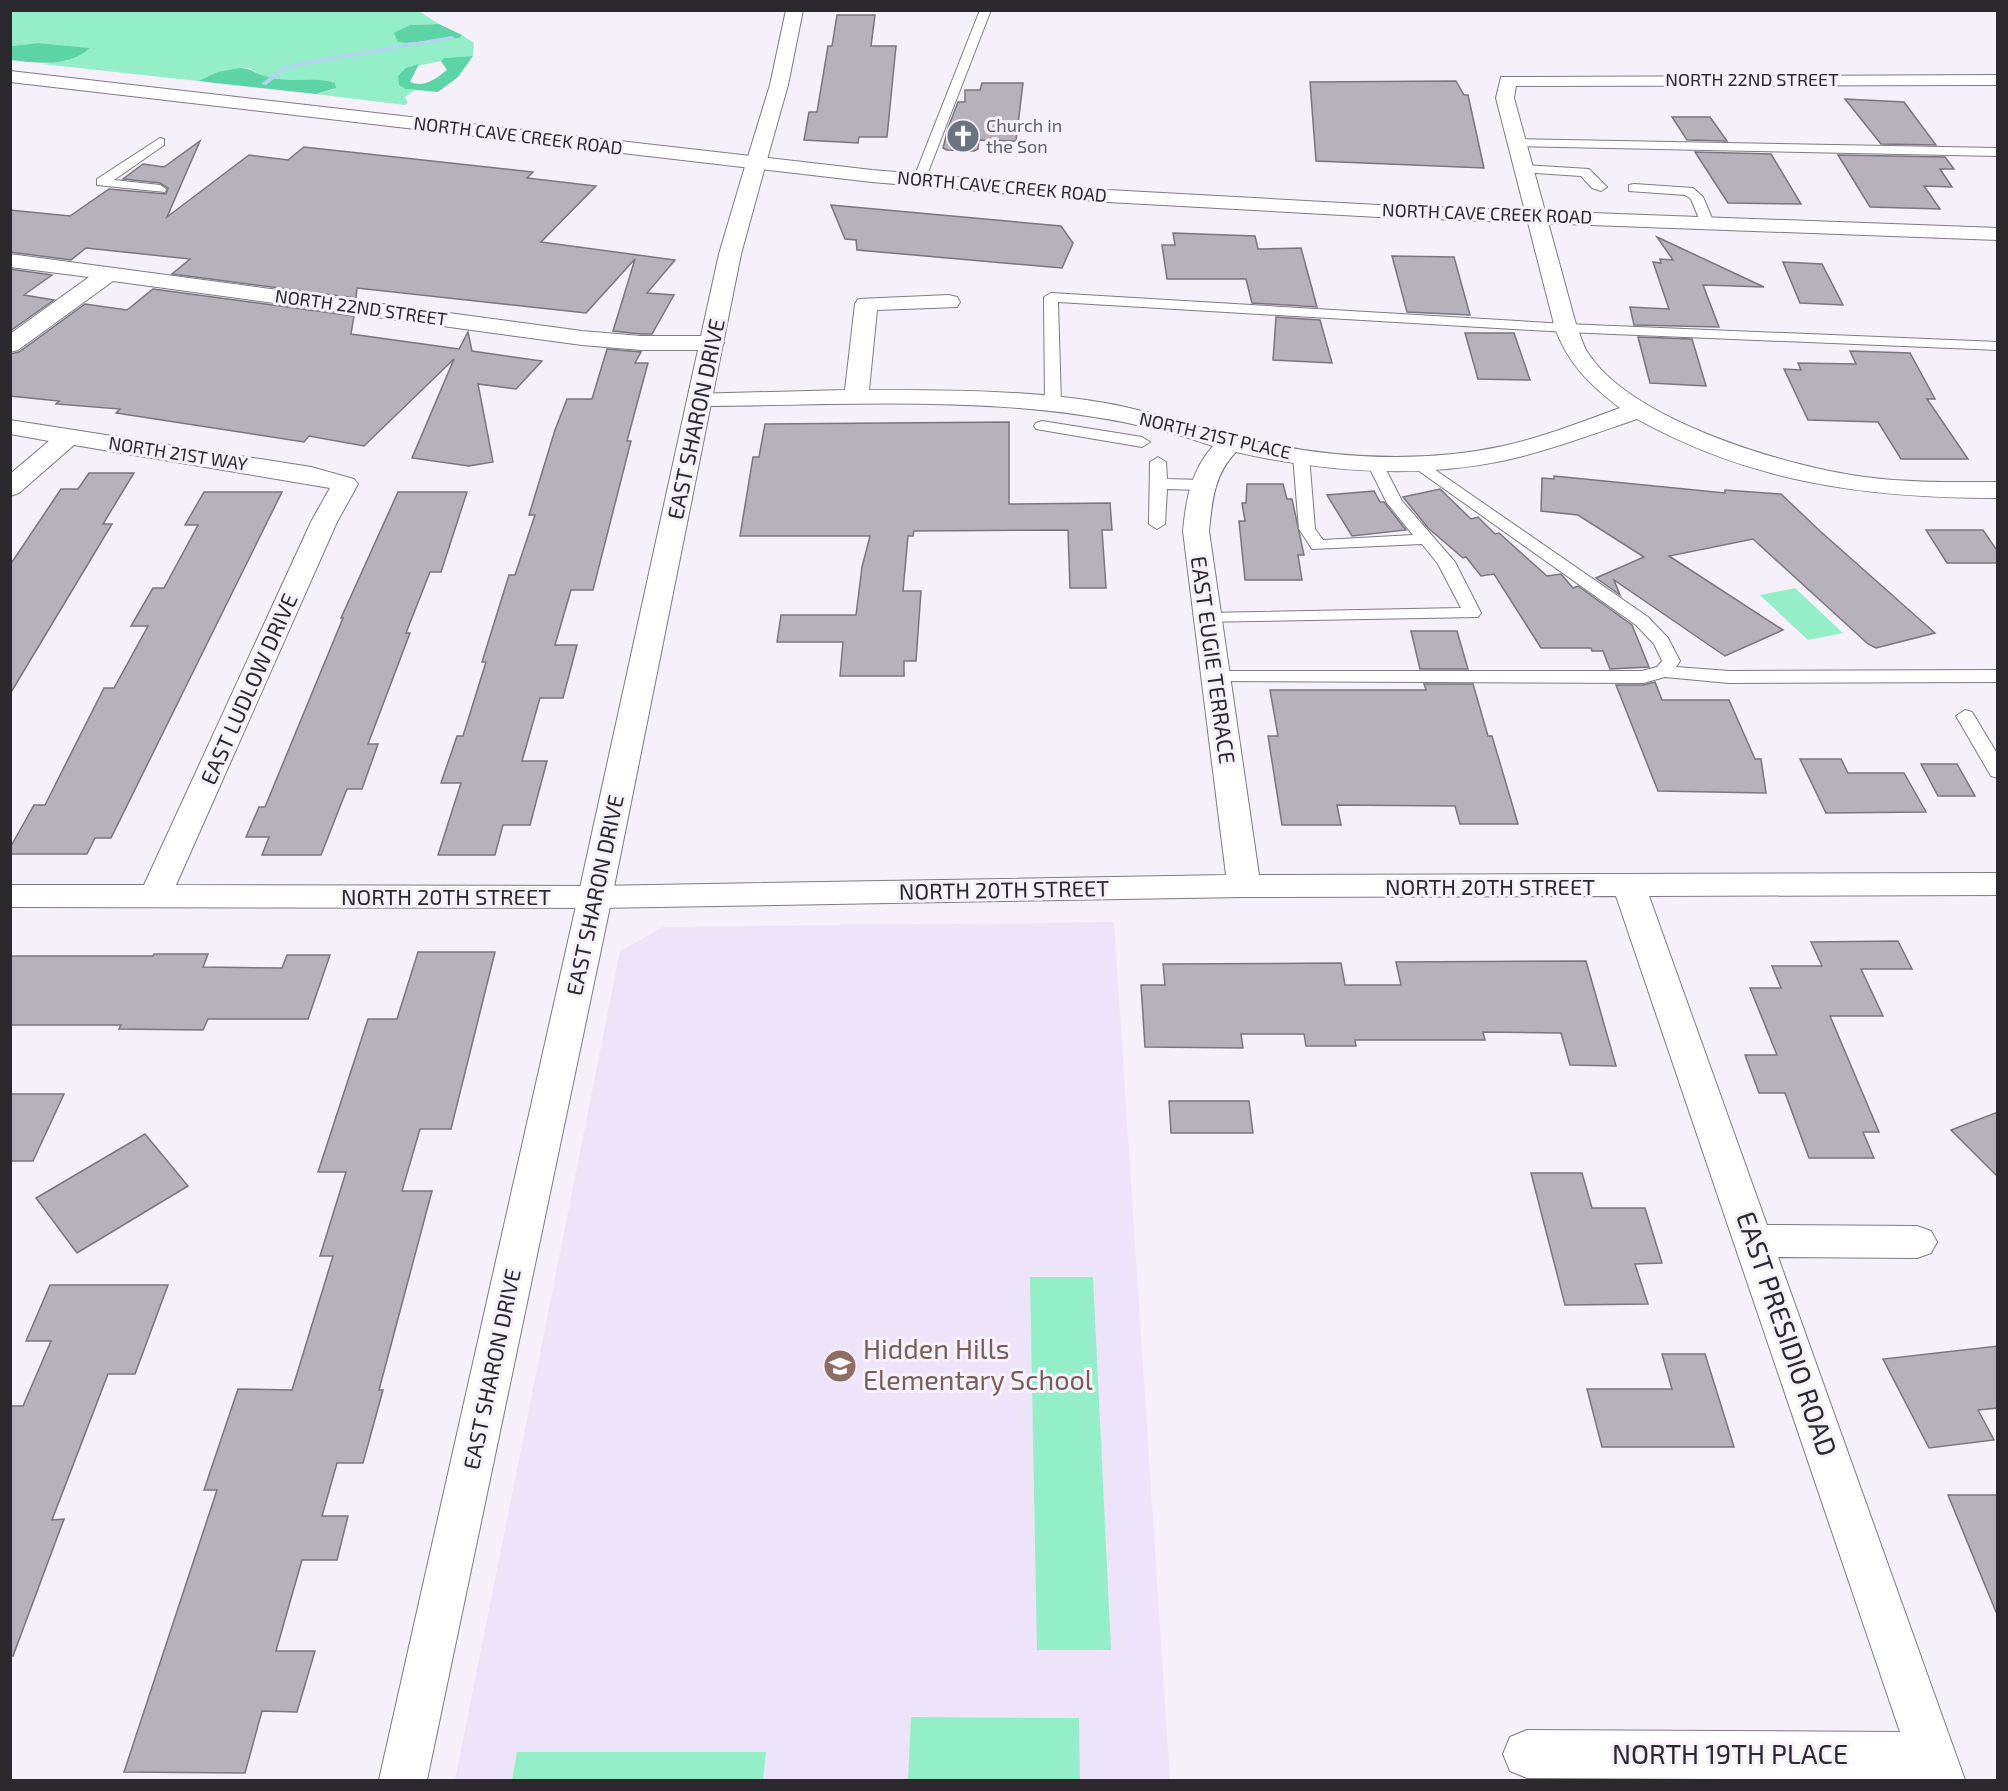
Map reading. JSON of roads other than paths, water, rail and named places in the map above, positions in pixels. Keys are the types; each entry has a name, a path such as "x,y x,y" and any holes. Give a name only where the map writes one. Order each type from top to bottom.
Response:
{"street":[{"name":"EAST SHARON DRIVE","path":"403,1780 595,897 730,254 779,85 795,10"},
{"name":"NORTH CAVE CREEK ROAD","path":"10,76 756,163 919,180 1144,199 1998,234"},
{"name":"NORTH 22ND STREET","path":"1515,143 1505,98 1507,81 1998,80"},
{"path":"1515,143 1537,216 1566,328 1578,357 1598,380 1641,409 1693,438 1813,476 1913,489 1998,490"},
{"name":"NORTH 22ND STREET","path":"10,260 582,338 641,343 712,343"},
{"path":"10,345 108,274"},
{"path":"855,399 866,304 949,302"},
{"name":"NORTH 21ST PLACE","path":"700,399 951,398 1053,404 1106,411 1189,429 1231,443 1346,463 1454,462 1503,453 1641,409"},
{"name":"NORTH 21ST WAY","path":"10,427 311,475 345,484"},
{"path":"10,488 69,436"},
{"name":"EAST EUGIE TERRACE","path":"1231,443 1213,459 1201,485 1196,531 1244,886"},
{"name":"EAST LUDLOW DRIVE","path":"155,896 324,522 345,484"},
{"name":"NORTH 20TH STREET","path":"10,896 595,897 1244,886 1629,887 1998,884"},
{"name":"EAST PRESIDIO ROAD","path":"1629,887 1937,1768"},
{"path":"1754,1241 1917,1242"},
{"name":"NORTH 19TH PLACE","path":"1527,1754 1937,1768"}],"lane":[{"path":"919,180 986,10"},
{"path":"160,142 102,182 160,189"},
{"path":"1515,143 1998,152"},
{"path":"1523,169 1585,171 1596,185 1601,187"},
{"path":"1634,188 1688,191 1697,197 1707,223"},
{"path":"1053,404 1051,297 1566,328 1998,346"},
{"path":"1094,434 1106,411"},
{"path":"1042,426 1142,442"},
{"path":"1301,456 1307,529 1318,545 1426,539"},
{"path":"1157,524 1158,462"},
{"path":"1206,618 1472,613 1446,562 1395,503 1375,463"},
{"path":"1418,463 1642,621 1662,642 1671,662 1664,671"},
{"path":"1159,484 1201,485"},
{"path":"1214,677 1643,677 1664,671 1729,678 1998,676"},
{"path":"1965,716 1998,772"}],"waterway":[{"path":"264,84 285,68 305,63 452,38"}],"place":[{"name":"Church in the Son","path":"963,136"},
{"name":"Hidden Hills Elementary School","path":"840,1366"}]}
